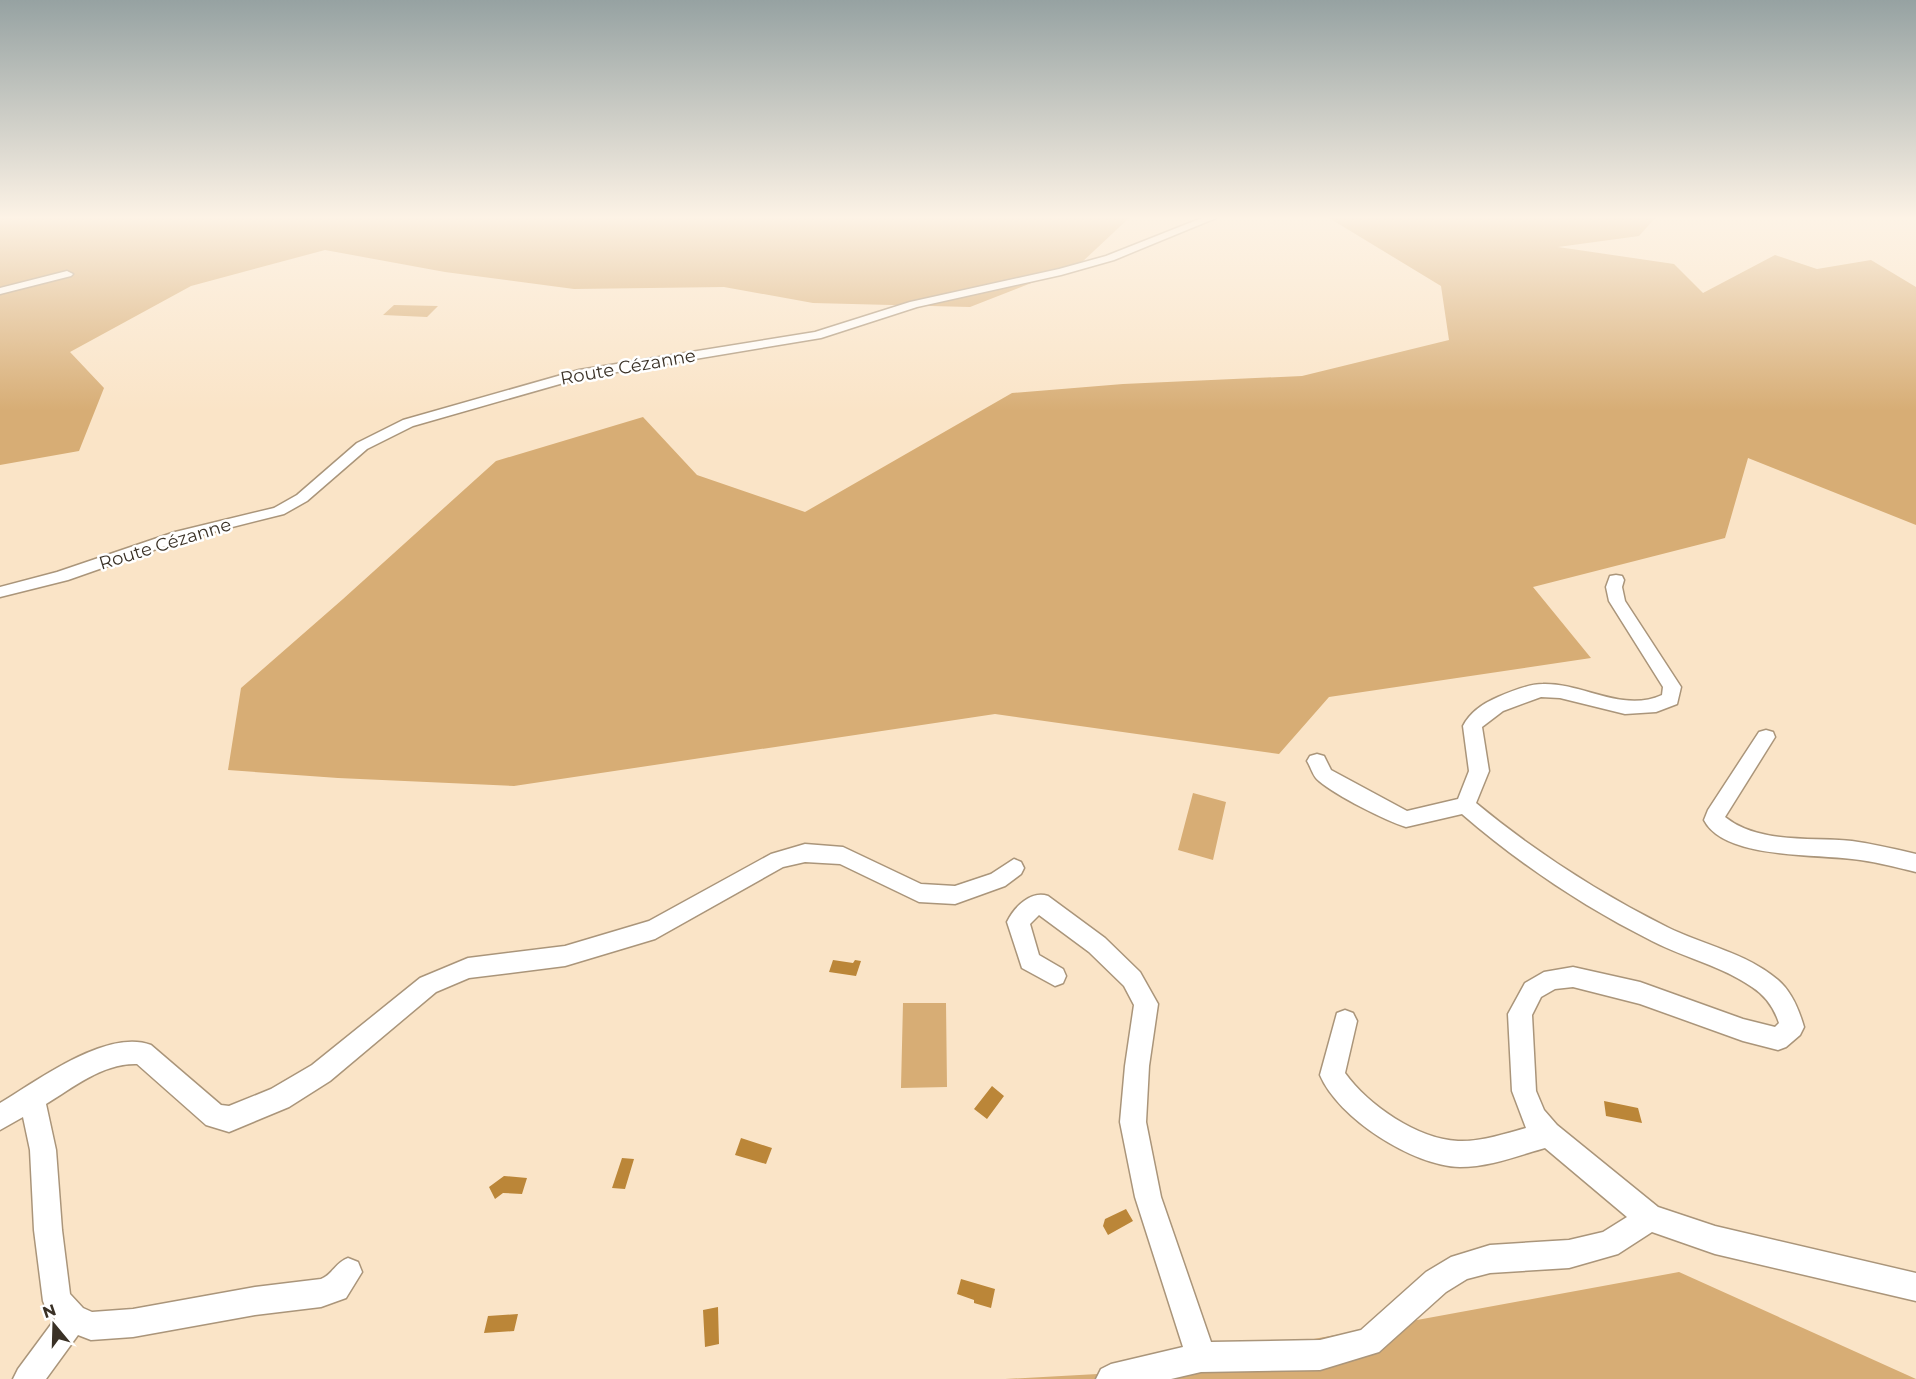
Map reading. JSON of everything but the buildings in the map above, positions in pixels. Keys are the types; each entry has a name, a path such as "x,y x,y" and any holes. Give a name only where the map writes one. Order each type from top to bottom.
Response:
{"street":[{"path":"0,291 34,282"},
{"name":"Route Cézanne","path":"0,592 62,576 180,535 279,511 302,498 370,440 408,423 471,407 579,374 760,346 825,333 914,304 1013,282"},
{"path":"1465,805 1479,771 1472,726 1480,716 1503,702 1537,690 1639,708 1661,705 1671,699 1672,687 1617,601 1614,587 1616,580"},
{"path":"1766,737 1715,816 1714,820 1725,832 1758,841 1850,850 1916,863"},
{"path":"1317,761 1324,776 1406,819 1465,805"},
{"path":"1465,805 1492,829 1555,875 1661,935 1756,978 1770,987 1787,1009 1792,1027 1778,1039 1743,1030 1640,993 1573,977 1552,979 1533,990 1520,1014 1524,1091 1535,1119 1548,1134 1650,1218 1715,1240 1916,1287"},
{"path":"0,1117 110,1054 129,1051 142,1053 215,1116 229,1119 280,1098 321,1073 428,984 468,968 565,956 655,929 778,860 805,853 843,856 919,893 955,894 998,879 1014,868"},
{"path":"1054,976 1030,961 1018,922 1026,912 1040,903 1097,945 1132,979 1146,1004 1137,1066 1133,1122 1148,1197 1184,1297 1201,1357"},
{"path":"1345,1021 1332,1075 1346,1096 1390,1128 1423,1145 1455,1154 1483,1151 1548,1134"},
{"path":"32,1098 44,1150 48,1230 57,1301 73,1318 91,1326 133,1323 217,1307 321,1293 336,1288 348,1272"},
{"path":"1111,1379 1201,1357 1320,1355 1369,1342 1436,1282 1461,1267 1490,1259 1569,1254 1608,1244 1650,1218"},
{"path":"28,1379 73,1318"}],"shaded area":[{"path":"0,282 205,282 191,286 70,352 104,388 79,451 0,465"},
{"path":"524,282 1033,282 970,307 813,303 724,287 574,289"},
{"path":"1435,282 1692,282 1703,293 1723,282 1908,282 1916,287 1916,525 1748,458 1725,538 1533,587 1591,658 1329,697 1279,754 995,714 514,786 338,778 228,770 241,688 496,461 643,417 697,475 805,512 1012,393 1123,384 1302,376 1449,340 1441,286"},
{"path":"394,305 438,306 427,317 383,315"},
{"path":"1193,793 1226,802 1213,860 1178,850"},
{"path":"833,960 853,963 855,960 861,961 856,976 829,972"},
{"path":"903,1003 946,1003 947,1087 901,1088"},
{"path":"992,1086 1004,1096 987,1119 974,1109"},
{"path":"1604,1101 1638,1108 1642,1123 1606,1116"},
{"path":"741,1138 772,1148 766,1164 735,1155"},
{"path":"622,1158 634,1159 625,1189 612,1188"},
{"path":"504,1176 527,1178 522,1194 503,1193 495,1199 489,1187"},
{"path":"1126,1209 1133,1221 1108,1235 1103,1226 1105,1219"},
{"path":"1679,1272 1916,1379 1005,1379 1134,1372"},
{"path":"961,1279 995,1289 991,1308 974,1303 974,1300 957,1294"},
{"path":"718,1307 719,1344 705,1347 703,1310"},
{"path":"518,1314 514,1331 484,1333 488,1316"}]}
